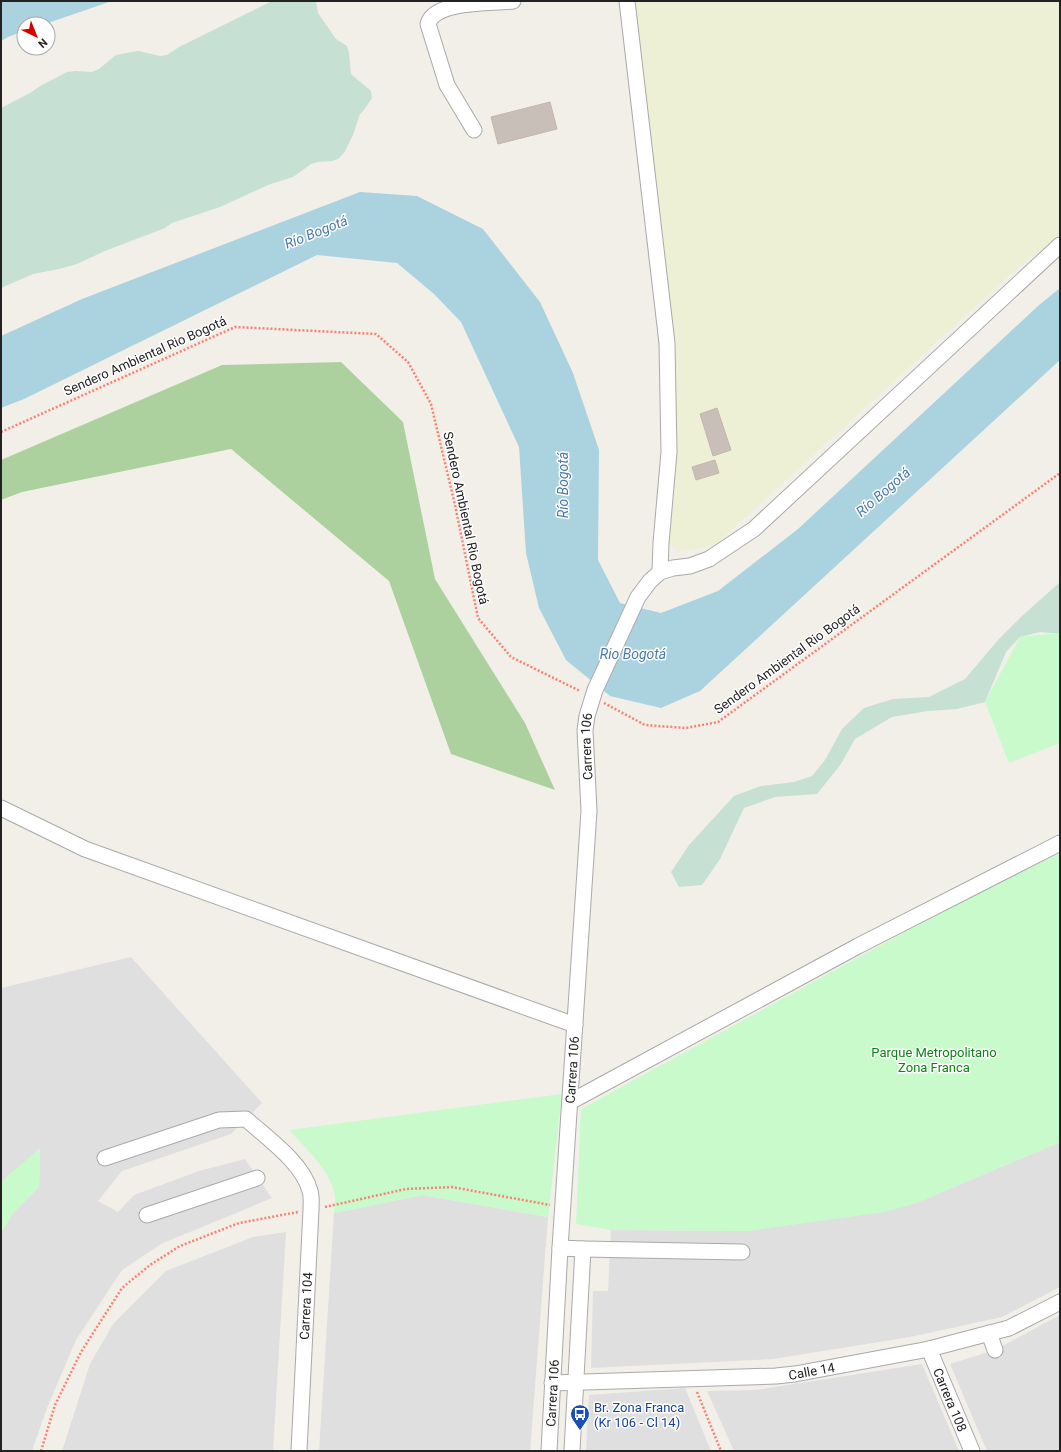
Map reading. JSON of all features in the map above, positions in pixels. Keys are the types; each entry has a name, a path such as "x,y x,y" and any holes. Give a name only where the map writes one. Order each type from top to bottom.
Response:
{"street":[{"path":"474,130 447,85 428,24 429,19 435,13 448,5 466,2 513,1"},
{"path":"627,1 667,343 669,452 660,572 673,568 690,566 709,559 754,529 1060,245"},
{"name":"Carrera 106","path":"549,1451 562,1208 588,811 585,730 593,693 638,597 650,581 660,572"},
{"path":"1,808 85,849 575,1026"},
{"path":"570,1102 858,946 1060,843"},
{"name":"Carrera 104","path":"105,1158 219,1120 246,1119 296,1164 305,1178 310,1192 311,1210 299,1451"},
{"path":"148,1215 257,1178"},
{"path":"560,1248 742,1252"},
{"name":"Carrera 106","path":"572,1451 583,1248"},
{"name":"Calle 14","path":"552,1383 776,1376 929,1349 1009,1328 1060,1302"},
{"path":"989,1333 995,1350"},
{"name":"Carrera 108","path":"929,1349 972,1451"}],"path":[{"name":"Sendero Ambiental Rio Bogotá","path":"1,432 235,327 376,334 408,362 431,404 455,505 478,618 511,657 593,693 644,724 686,728 718,722 1060,473"},
{"path":"41,1451 55,1405 61,1392 81,1352 122,1288 150,1266 180,1246 239,1223 311,1210 406,1190 452,1187 562,1208"},
{"path":"691,1379 721,1451"}],"shaded area":[{"path":"131,957 262,1103 231,1134 122,1171 98,1201 118,1212 134,1195 199,1171 245,1159 272,1198 161,1244 122,1270 76,1340 47,1408 32,1451 1,1451 1,1233 13,1213 39,1187 40,1149 1,1182 1,988"},
{"path":"1060,1142 1060,1287 1002,1317 910,1337 773,1359 591,1368 593,1291 608,1291 611,1230 748,1231 916,1203"},
{"path":"422,1195 548,1217 530,1451 319,1451 334,1213"},
{"path":"286,1232 273,1451 62,1451 90,1364 113,1324 166,1271 253,1237"},
{"path":"1060,1315 1060,1451 987,1451 950,1364 995,1350"},
{"path":"922,1364 959,1451 734,1451 707,1391 756,1390"},
{"path":"685,1388 711,1451 586,1451 589,1395"}],"green space":[{"path":"272,1 316,1 318,13 336,39 347,46 351,74 371,91 372,98 360,114 353,135 344,153 338,159 311,164 293,177 268,185 220,207 172,223 165,228 105,251 77,264 33,274 1,288 1,108 67,72 92,72 99,69 116,55 139,51 160,56 167,55 179,47"},
{"path":"630,1 1060,1 1060,235 1009,276 715,545 678,552 667,540 674,502 674,494 671,495 672,475"},
{"path":"341,362 403,422 435,579 525,723 555,790 451,754 389,581 231,449 22,492 1,500 1,460 222,365"},
{"path":"1060,582 1060,634 1040,632 1020,637 1006,652 985,702 957,709 928,711 892,717 855,739 841,764 817,794 775,797 744,808 720,859 702,885 679,887 671,872 689,845 734,796 761,786 794,782 812,776 825,760 842,729 864,708 893,699 929,697 965,679 998,640"},
{"path":"1060,634 1060,743 1009,763 985,702 1020,637"},
{"name":"Parque Metropolitano Zona Franca","path":"1058,854 1060,858 1060,1142 916,1203 885,1212 748,1231 611,1230 576,1224 581,1109 956,904"},
{"path":"562,1094 548,1217 422,1195 334,1213 335,1197 329,1178 317,1160 289,1130"},
{"path":"40,1148 39,1187 13,1213 1,1233 1,1182"}],"water":[{"path":"1,1 112,1 56,20 56,16 16,16 16,34 1,41"},
{"name":"Rio Bogotá","path":"360,192 417,196 483,229 540,302 573,373 599,450 598,560 620,603 661,613 718,591 798,529 1038,306 1060,288 1060,360 700,691 661,708 610,696 566,660 539,608 526,553 519,447 461,322 434,294 397,263 317,255 24,399 1,408 1,336 82,299"}],"building":[{"path":"550,102 557,129 498,144 491,117"},
{"path":"717,408 731,450 713,456 700,414"},
{"path":"715,460 719,473 696,480 692,467"}],"place":[{"name":"Br. Zona Franca (Kr 106 - Cl 14)","path":"580,1431"}],"water label":[{"name":"Río Bogotá","path":"316,232"},
{"name":"Río Bogotá","path":"563,485"},
{"name":"Río Bogotá","path":"883,492"}]}
